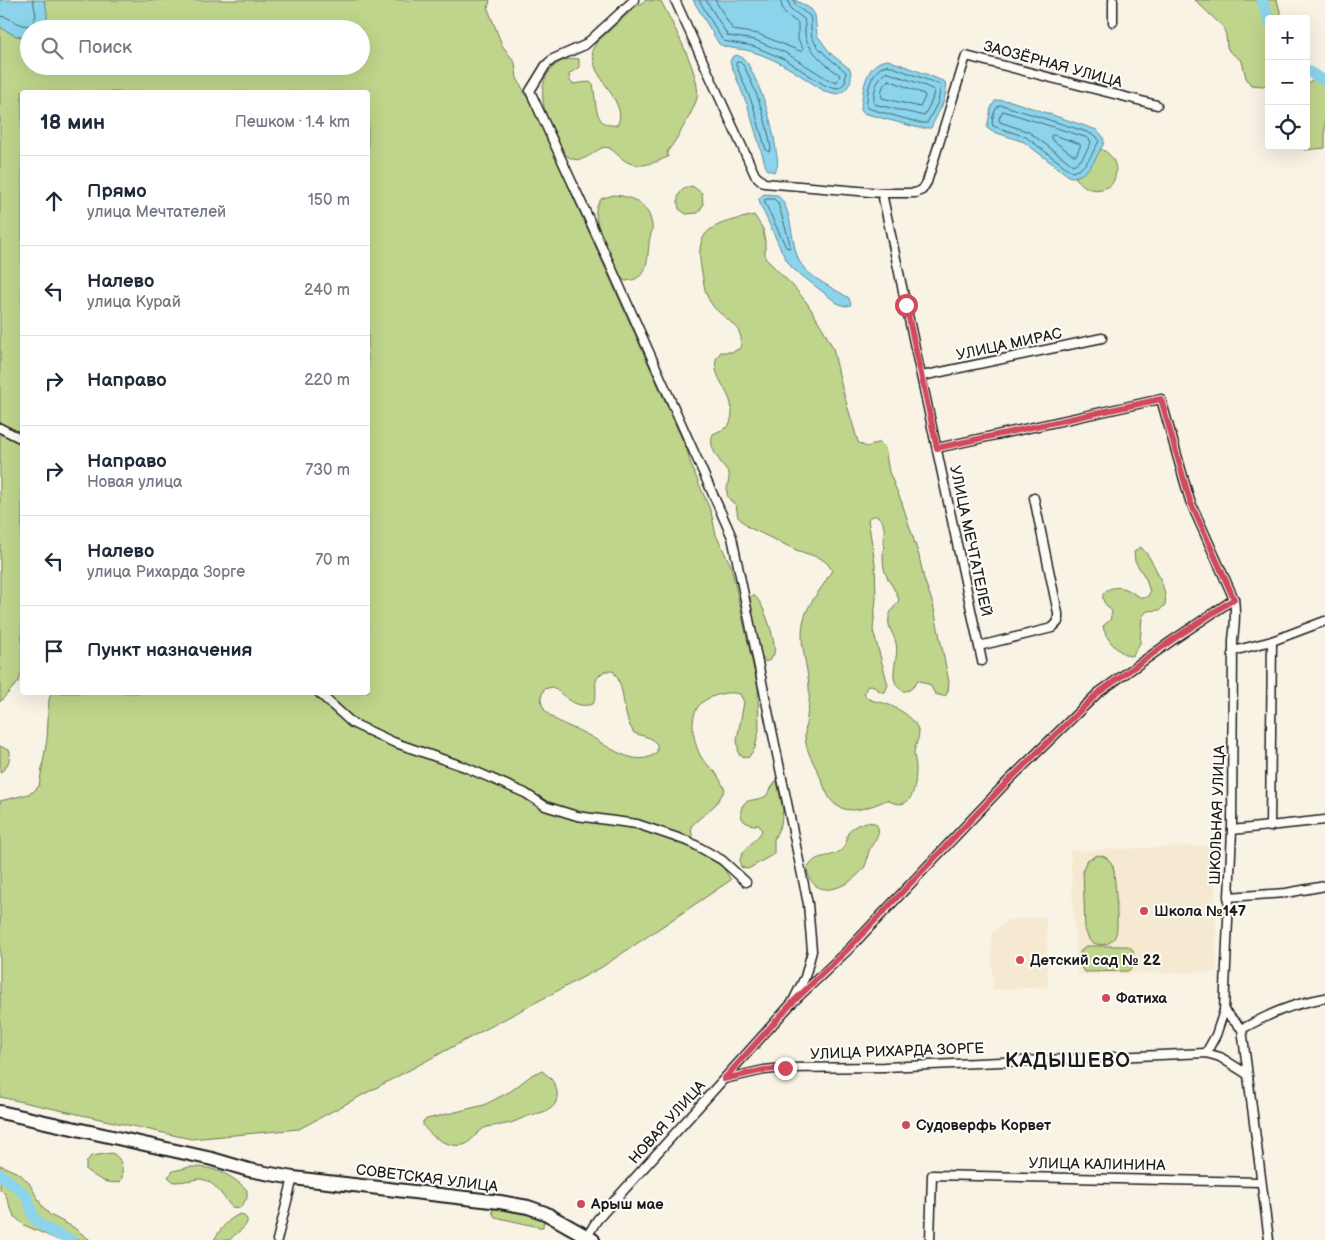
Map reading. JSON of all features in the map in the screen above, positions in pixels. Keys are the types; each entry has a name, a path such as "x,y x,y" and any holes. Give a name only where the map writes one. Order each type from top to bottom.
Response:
{"main road":[{"name":"СОВЕТСКАЯ УЛИЦА","path":"0,1112 212,1159 249,1170 293,1178 500,1202 528,1207 545,1213 588,1239"}],"street":[{"path":"634,0 585,45 552,59 546,65 530,91 732,537 808,904 812,952 805,977 792,1003"},
{"name":"ЗАОЗЁРНАЯ УЛИЦА","path":"675,0 757,178 768,184 882,193 920,192 925,187 966,56 1157,105"},
{"path":"1113,0 1113,22"},
{"name":"УЛИЦА МЕЧТАТЕЛЕЙ","path":"882,193 982,662"},
{"name":"УЛИЦА МИРАС","path":"922,376 1102,338"},
{"path":"937,448 1161,399 1190,501 1234,599"},
{"path":"0,428 20,439"},
{"path":"979,646 1052,628 1058,622 1058,612 1034,498"},
{"name":"НОВАЯ УЛИЦА","path":"588,1239 597,1220 792,1003 849,948 1004,785 1098,693 1172,640 1234,599"},
{"name":"ШКОЛЬНАЯ УЛИЦА","path":"1206,1053 1216,1035 1224,1010 1232,830 1233,651 1236,615 1234,599"},
{"path":"1233,651 1272,641 1325,621"},
{"path":"1270,826 1272,641"},
{"path":"321,695 352,723 393,742 465,767 525,793 545,806 577,816 638,824 690,842 722,860 746,882"},
{"path":"1232,830 1325,820"},
{"path":"1228,897 1286,894 1325,886"},
{"path":"1242,1030 1269,1014 1298,1003 1325,998"},
{"path":"1224,1010 1242,1030 1269,1240"},
{"name":"УЛИЦА РИХАРДА ЗОРГЕ","path":"724,1079 764,1070 785,1068 863,1068 1206,1053 1220,1057 1247,1074"},
{"name":"УЛИЦА КАЛИНИНА","path":"930,1240 932,1175 1261,1182"},
{"path":"277,1240 293,1178"}],"shaded area":[{"name":"Школа №147","path":"1214,845 1217,972 1077,975 1070,851"},
{"name":"Детский сад № 22","path":"1046,917 1048,987 993,990 991,934 1007,920"}],"green space":[{"path":"44,0 490,0 488,9 502,45 515,63 517,78 552,144 572,194 687,450 691,465 711,512 716,535 731,566 758,688 759,730 755,748 748,758 739,755 737,740 744,702 740,694 727,693 715,696 707,699 696,710 693,732 697,748 702,758 718,776 725,790 716,804 691,826 693,845 702,854 723,867 731,880 602,967 299,1129 191,1139 0,1097 0,801 33,792 39,786 47,739 50,695 370,695 370,90 20,90 20,677 19,681 0,702 0,27 20,36 20,75 370,75 370,20 45,20","holes":["605,671 613,671 617,677 627,717 634,733 650,738 657,744 657,752 649,757 640,759 621,754 588,735 554,719 543,707 541,699 544,689 552,687 570,701 580,705 593,704 596,694 596,682 600,675"]},
{"path":"646,0 661,1 690,63 695,77 697,98 689,117 667,152 668,157 652,163 635,165 629,163 611,149 604,147 580,160 567,156 562,152 557,143 546,115 543,85 546,76 560,62 569,59 579,59 579,67 569,74 570,81 573,84 589,82 593,84 599,118 609,125 617,125 620,119 617,105 596,69 592,50 596,43 634,8"},
{"path":"1195,0 1277,0 1281,15 1265,15 1265,85 1251,85 1246,78 1242,61 1229,51 1227,47 1223,27"},
{"path":"1325,75 1325,148 1310,150 1310,82"},
{"path":"1100,149 1110,155 1116,170 1110,186 1095,190 1083,185 1075,177 1087,169"},
{"path":"692,186 702,193 703,205 698,213 686,214 679,209 678,197 681,191"},
{"path":"613,195 627,197 638,202 647,212 652,225 645,269 642,274 633,280 625,281 621,277 606,250 599,229 597,206 601,199"},
{"path":"754,215 763,229 765,258 807,303 833,348 842,388 858,442 865,446 881,443 885,448 889,472 902,503 933,604 949,682 948,691 943,696 935,694 930,685 918,680 908,691 903,691 895,681 894,669 897,649 890,628 889,617 899,600 886,576 883,553 883,523 877,516 870,517 868,519 875,564 876,598 873,630 888,685 885,692 881,692 872,685 868,686 865,695 870,699 887,704 904,713 911,719 918,730 919,737 914,753 916,768 914,790 908,801 902,804 887,800 862,809 848,810 836,805 828,795 810,755 805,737 809,693 802,631 805,615 832,570 820,558 796,550 748,527 738,517 736,505 727,494 729,473 713,450 713,434 728,427 732,413 729,398 716,371 715,364 721,352 733,352 740,348 741,341 737,329 717,311 708,298 702,273 701,245 704,236 718,225"},
{"path":"1140,547 1149,556 1158,573 1164,591 1165,604 1160,610 1147,611 1142,617 1140,643 1133,655 1129,656 1116,648 1106,636 1103,626 1110,620 1112,612 1103,598 1106,591 1113,588 1126,589 1144,598 1148,596 1150,592 1146,579 1135,561 1134,552"},
{"path":"753,595 761,604 765,613 773,641 774,654 770,660 765,662 759,650 750,603 750,598"},
{"path":"0,746 10,751 10,758 0,773"},
{"path":"776,781 783,810 781,824 774,839 774,854 750,868 741,867 740,862 743,852 762,831 759,825 750,824 742,819 742,807 746,802 766,796"},
{"path":"866,822 875,823 878,833 868,853 867,862 859,874 843,885 833,889 817,886 811,880 807,869 818,858 840,851 846,844 848,832 857,825"},
{"path":"1098,855 1107,858 1113,868 1117,913 1117,929 1114,938 1112,941 1101,945 1090,941 1085,930 1083,869 1087,860"},
{"path":"1085,946 1128,946 1133,950 1134,966 1128,971 1085,972 1081,968 1080,952"},
{"path":"542,1071 552,1080 557,1092 555,1104 548,1110 509,1123 487,1127 463,1145 452,1145 440,1141 430,1134 423,1125 423,1121 427,1119 484,1105 511,1091 533,1074"},
{"path":"112,1153 118,1158 122,1167 120,1182 106,1182 86,1170 86,1163 91,1156"},
{"path":"0,1165 20,1174 29,1183 42,1206 50,1215 73,1227 90,1240 58,1240 24,1225 14,1216 5,1194 0,1189"},
{"path":"190,1167 206,1168 228,1175 247,1190 247,1198 240,1208 232,1207 214,1185 209,1182 199,1179 174,1182 168,1177 173,1171"},
{"path":"496,1208 537,1215 544,1219 543,1227 495,1217 492,1210"},
{"path":"241,1214 246,1217 247,1221 244,1227 230,1240 214,1240 229,1221"}],"water":[{"path":"0,0 44,0 46,20 20,20 20,36 0,27"},
{"path":"693,0 795,0 811,9 815,15 817,35 831,54 850,69 849,85 844,91 837,94 824,91 772,59 719,44"},
{"path":"737,55 748,64 766,106 772,127 778,164 774,172 766,167 748,107 730,62 732,57"},
{"path":"888,60 945,82 944,100 931,128 919,128 863,113 861,110 866,79 874,66"},
{"path":"995,101 1011,101 1097,130 1103,137 1104,143 1087,170 1082,174 1070,177 1024,142 987,128 991,108"},
{"path":"764,194 777,195 782,201 789,218 795,248 801,264 816,279 849,298 851,305 845,306 837,303 792,268 784,256 760,204 759,198"}],"waterway":[{"path":"1262,0 1267,15"},
{"path":"1310,72 1325,81"},
{"path":"0,1174 25,1195 29,1201 34,1218 38,1222 49,1230 71,1240"}],"place":[{"name":"Школа №147","path":"1144,911"},
{"name":"Детский сад № 22","path":"1020,960"},
{"name":"Фатиха","path":"1106,998"},
{"name":"Судоверфь Корвет","path":"906,1125"},
{"name":"Арыш мае","path":"581,1204"}],"district":[{"name":"КАДЫШЕВО","path":"1068,1060"}],"route":[{"path":"785,1068 764,1070 724,1079 792,1003 849,948 1004,785 1098,693 1172,640 1234,599 1190,501 1161,399 937,448 906,305"}]}
